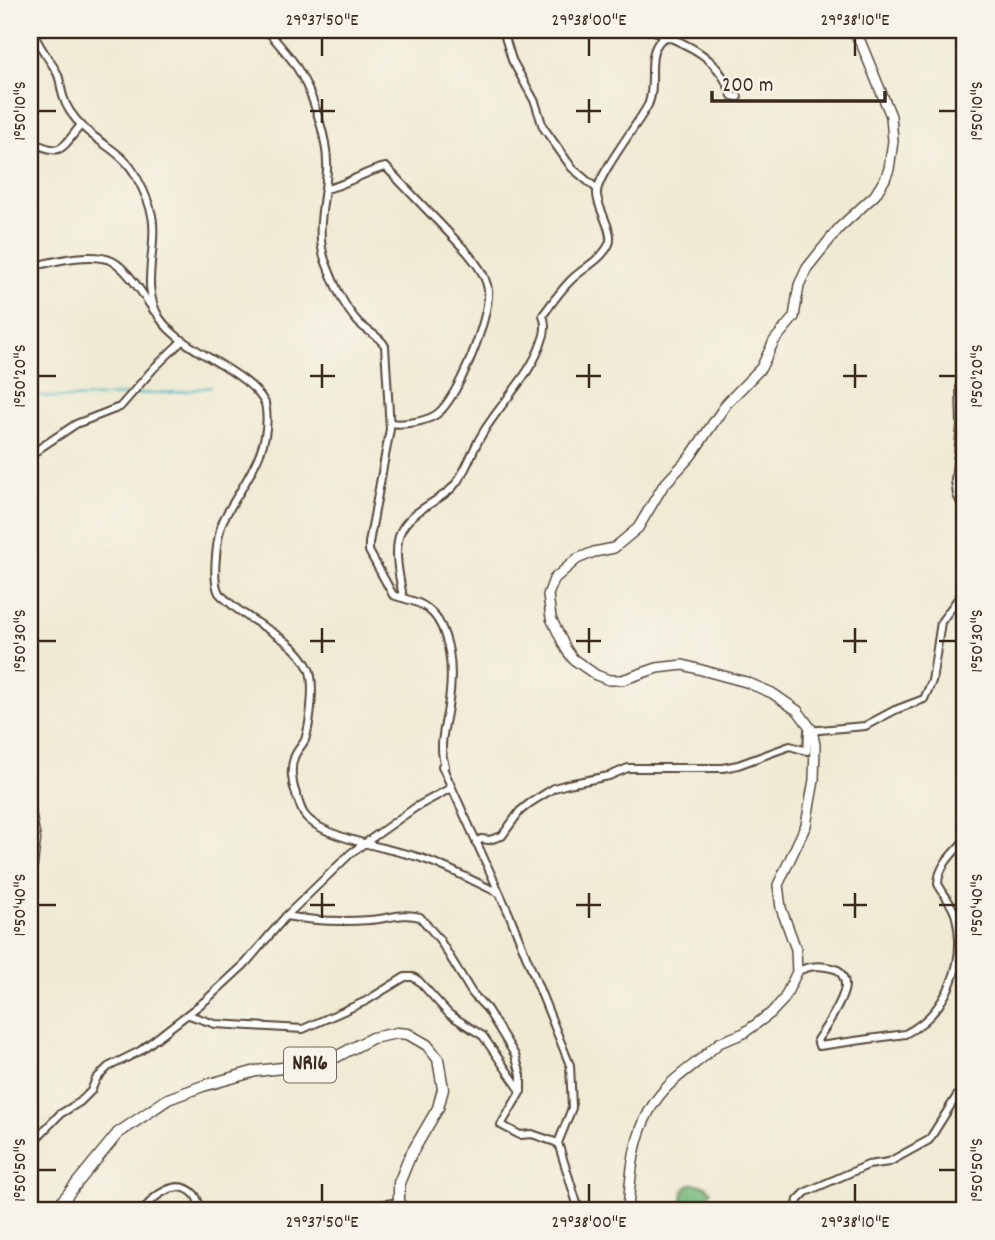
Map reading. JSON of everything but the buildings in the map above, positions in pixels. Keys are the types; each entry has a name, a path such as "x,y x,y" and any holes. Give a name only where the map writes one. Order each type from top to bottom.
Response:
{"main road":[{"path":"628,1210 631,1164 640,1130 650,1107 673,1082 719,1043 744,1033 771,1013 784,999 797,972 796,949 781,908 778,885 808,817 816,763 815,745 812,730 799,711 772,693 746,682 689,667 667,666 615,681 596,675 573,659 566,649 551,618 547,598 551,584 569,565 585,555 614,548 638,528 663,486 690,457 727,403 761,368 776,338 794,317 799,285 807,268 839,228 874,194 885,179 893,141 891,116 861,43 852,30"},
{"path":"30,812 34,840 30,879"},
{"name":"NR16","path":"57,1208 118,1133 168,1099 256,1071 317,1064 372,1038 397,1033 408,1034 427,1045 438,1059 443,1088 438,1108 410,1156 399,1183 399,1206"}],"street":[{"path":"33,30 39,46 60,79 63,98 69,110 81,125 125,159 136,176 150,208 153,232 149,269 158,315"},
{"path":"267,30 296,66 311,98 326,153 321,230 325,259 350,313 384,344 390,423 369,546 371,556 393,595 420,603 429,609 441,624 450,651 450,685 441,757 445,766 442,766 499,893 571,1071 572,1108 558,1143 579,1210"},
{"path":"652,30 691,46 705,55 729,86 732,96 738,97"},
{"path":"402,598 398,548 400,533 419,512 451,489 462,474 480,437 527,370 542,342 546,324 543,315 569,282 601,255 609,244 610,237 598,202 597,189 649,103 654,51 662,39 681,30"},
{"path":"505,37 515,67 535,102 543,127 572,168 597,189"},
{"path":"30,141 52,151 63,148 81,125"},
{"path":"324,189 337,188 354,178 386,167 467,252 487,286 487,309 482,330 467,368 446,405 437,414 427,418 390,423"},
{"path":"30,267 81,257 114,261 139,288 158,315 183,340 244,382 265,403 267,428 263,444 242,491 223,521 216,553 218,591 237,611 267,628 292,647 309,667 310,712 305,739 294,758 293,788 302,810 311,821 326,830 426,859 499,893"},
{"path":"30,457 76,425 120,407 183,340"},
{"path":"965,371 960,384 961,426 955,480 957,495 965,511"},
{"path":"476,843 481,839 489,840 502,836 520,811 554,788 609,776 628,768 720,768 738,765 790,746 807,751 808,730 865,726 924,699 932,681 942,622 965,589"},
{"path":"30,1144 60,1114 80,1102 92,1090 96,1079 106,1068 140,1051 189,1015 245,964 286,916 364,842 416,807 451,788"},
{"path":"797,972 810,967 834,968 845,981 844,993 817,1040 819,1046 905,1034 937,1007 959,964 963,933 938,884 938,878 940,870 965,840"},
{"path":"286,916 346,921 402,915 420,917 439,939 472,993 489,1012 512,1049 521,1075 521,1091 501,1125 520,1135 537,1135 558,1143"},
{"path":"189,1015 215,1024 303,1029 366,1002 405,977 413,977 449,1014 483,1036 521,1091"},
{"path":"796,1210 798,1200 806,1192 868,1166 889,1162 929,1140 965,1083"},
{"path":"30,1187 33,1200 30,1205"},
{"path":"144,1210 158,1194 167,1189 179,1189 190,1191 201,1210"},
{"path":"41,1210 49,1206 57,1208"},
{"path":"372,1210 376,1206 399,1206"}],"green space":[{"path":"692,1183 706,1186 711,1191 707,1197 708,1210 681,1210 683,1191"}],"waterway":[{"path":"135,394 211,387"},
{"path":"30,393 66,398 126,395"}]}
